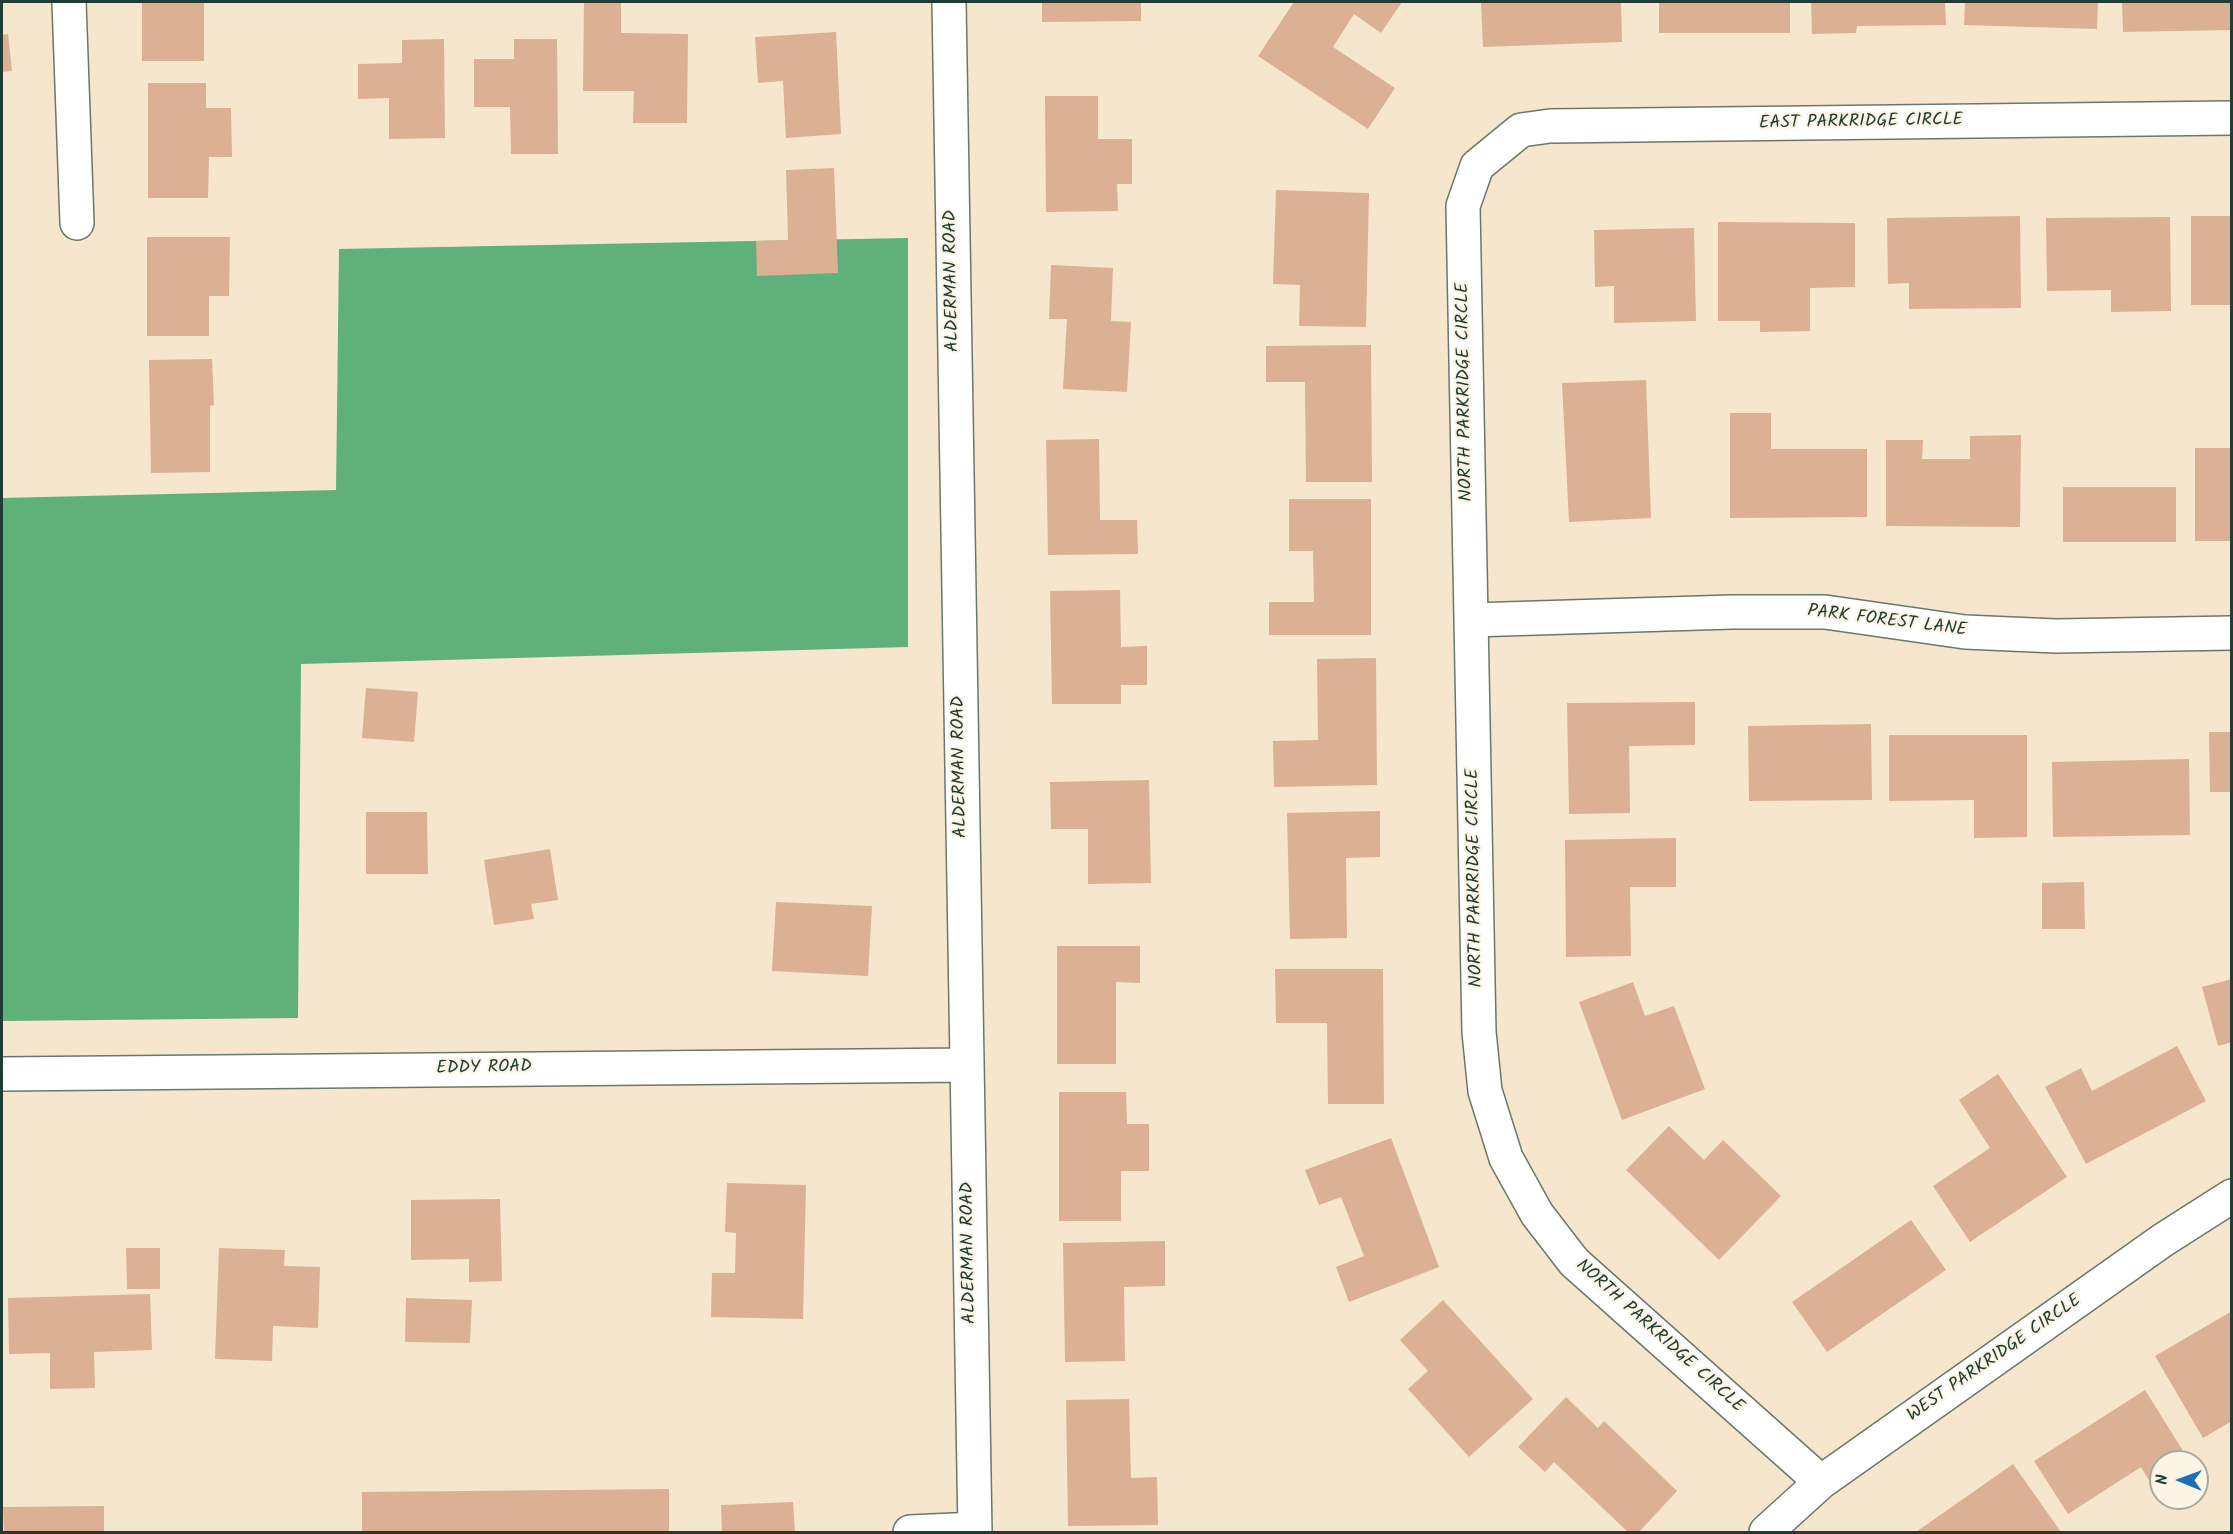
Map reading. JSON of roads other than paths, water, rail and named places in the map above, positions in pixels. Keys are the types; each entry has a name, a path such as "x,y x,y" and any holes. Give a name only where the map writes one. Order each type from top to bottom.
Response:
{"street":[{"path":"69,2 77,224"},
{"name":"ALDERMAN ROAD","path":"949,2 975,1531"},
{"name":"EAST PARKRIDGE CIRCLE","path":"1496,149 1521,130 1550,126 2232,118"},
{"name":"NORTH PARKRIDGE CIRCLE","path":"1496,149 1477,166 1463,206 1479,1032 1485,1091 1506,1158 1537,1214 1574,1262 1821,1482"},
{"name":"PARK FOREST LANE","path":"1471,620 1732,612 1825,612 1965,632 2056,636 2232,633"},
{"name":"EDDY ROAD","path":"2,1074 966,1065"},
{"name":"WEST PARKRIDGE CIRCLE","path":"1766,1533 1821,1482 2163,1240 2232,1197"},
{"path":"910,1533 975,1531"}]}
